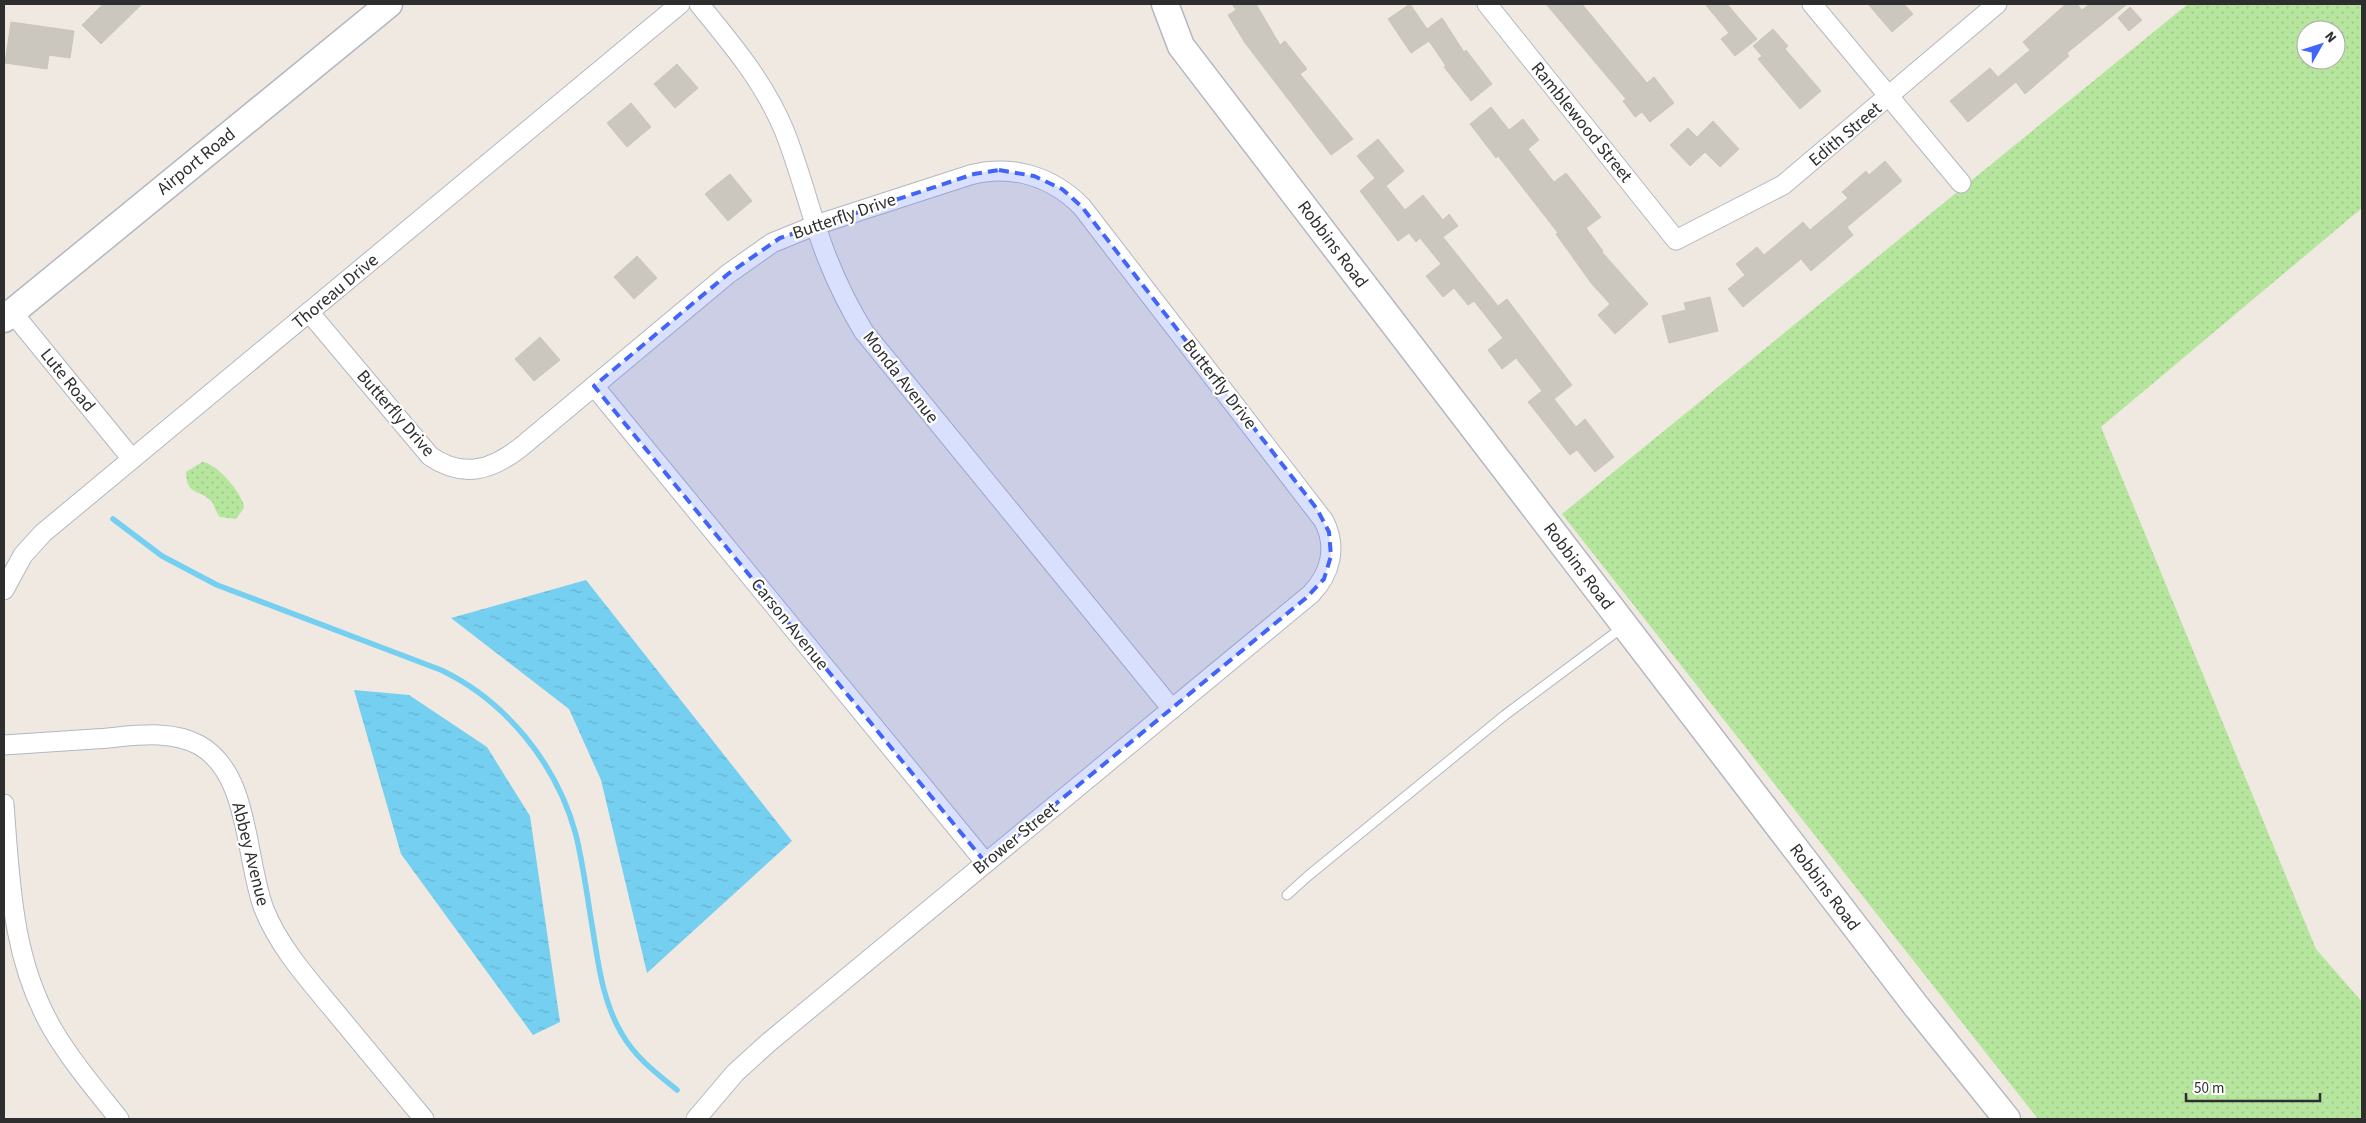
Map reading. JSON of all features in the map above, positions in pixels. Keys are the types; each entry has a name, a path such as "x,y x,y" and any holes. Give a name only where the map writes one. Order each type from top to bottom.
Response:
{"street":[{"name":"Airport Road","path":"7,311 389,4"},
{"name":"Thoreau Drive","path":"4,590 23,555 43,533 680,4"},
{"name":"Monda Avenue","path":"698,4 740,54 774,110 784,131 839,286 872,343 1172,709"},
{"name":"Robbins Road","path":"1165,4 1181,46 1910,998 2007,1119"},
{"name":"Ramblewood Street","path":"1487,4 1676,240"},
{"path":"1812,4 1960,183"},
{"name":"Edith Street","path":"1676,240 1783,185 1890,97 1997,4"},
{"name":"Butterfly Drive","path":"310,312 420,446 435,459 454,467 481,469 503,460 744,262 780,238 970,175 989,171 1010,171 1028,174 1057,186 1082,207 1317,509 1329,532 1331,556"},
{"name":"Lute Road","path":"7,311 132,458"},
{"name":"Carson Avenue","path":"594,386 985,862"},
{"name":"Brower Street","path":"696,1119 730,1078 762,1047 1311,594 1326,574 1331,556"},
{"name":"Abbey Avenue","path":"4,745 154,735 188,740 211,754 225,770 236,792 258,890 279,940 300,970 424,1119"},
{"path":"4,804 12,910 19,948 29,979 53,1030 82,1072 119,1119"}],"lane":[{"path":"1287,896 1308,876 1506,715 1625,626"}],"highlighted area":[{"path":"999,170 1034,176 1062,189 1082,207 1317,509 1329,532 1331,556 1324,579 1306,598 985,862 594,386 728,274 780,238 974,174"}],"green space":[{"path":"2188,4 2362,4 2362,208 2101,427 2316,949 2362,1002 2362,1119 2038,1119 1562,514"},
{"path":"202,462 208,463 221,473 239,495 244,508 236,519 220,517 212,502 188,485 186,472"}],"water":[{"path":"586,580 792,841 647,973 601,780 569,709 451,618"},
{"path":"354,690 409,695 487,747 530,816 560,1022 533,1035 401,854"}],"building":[{"path":"103,4 142,4 101,44 82,25"},
{"path":"1232,4 1256,4 1280,45 1285,41 1307,69 1300,74 1353,139 1331,155 1245,43 1228,15 1236,10"},
{"path":"1410,4 1427,29 1442,18 1464,52 1466,50 1492,84 1471,101 1444,67 1446,66 1429,41 1411,53 1388,19"},
{"path":"1546,4 1582,4 1647,83 1654,77 1674,103 1650,122 1642,112 1635,117 1623,101 1626,99"},
{"path":"1705,4 1727,4 1757,39 1735,56 1721,39 1729,33"},
{"path":"1868,4 1904,4 1913,14 1892,32"},
{"path":"2066,4 2077,4 2082,10 2090,4 2127,4 2067,53 2069,56 2025,94 2016,82 1968,122 1950,101 1990,68 1998,77 2030,50 2023,42"},
{"path":"2130,7 2142,20 2129,31 2118,18"},
{"path":"11,22 74,31 70,58 49,55 47,69 5,63"},
{"path":"1773,29 1788,46 1785,49 1821,91 1800,109 1758,59 1762,56 1753,46"},
{"path":"677,64 698,88 675,108 654,84"},
{"path":"631,103 651,127 627,147 607,123"},
{"path":"1491,107 1509,130 1523,119 1539,140 1528,149 1554,182 1566,173 1601,217 1586,228 1602,252 1648,304 1615,334 1598,315 1610,304 1591,283 1556,234 1558,233 1498,156 1496,158 1470,124"},
{"path":"1713,121 1739,149 1720,167 1705,152 1690,166 1670,145 1688,128 1697,137"},
{"path":"1378,139 1404,171 1386,186 1405,210 1423,195 1443,220 1449,214 1458,226 1443,237 1498,306 1507,299 1572,385 1554,399 1576,427 1585,419 1614,457 1595,472 1577,450 1570,455 1528,402 1542,391 1516,358 1502,369 1488,350 1503,338 1474,301 1468,305 1454,288 1443,297 1426,276 1441,264 1420,238 1416,242 1409,233 1398,241 1360,191 1375,178 1357,156"},
{"path":"1885,161 1902,181 1847,227 1853,235 1811,271 1801,259 1743,307 1728,289 1745,275 1736,264 1757,247 1764,255 1803,222 1810,230 1848,198 1842,192 1866,171 1869,175"},
{"path":"730,174 752,201 728,221 705,194"},
{"path":"637,256 657,278 634,299 614,277"},
{"path":"1710,297 1718,331 1669,343 1662,316 1686,310 1684,303"},
{"path":"540,337 560,360 534,381 515,359"}],"waterway":[{"path":"113,519 162,556 217,585 441,670 465,683 507,717 542,760 556,784 567,809 581,857 596,953 605,995 615,1021 627,1042 640,1057 677,1090"}]}
